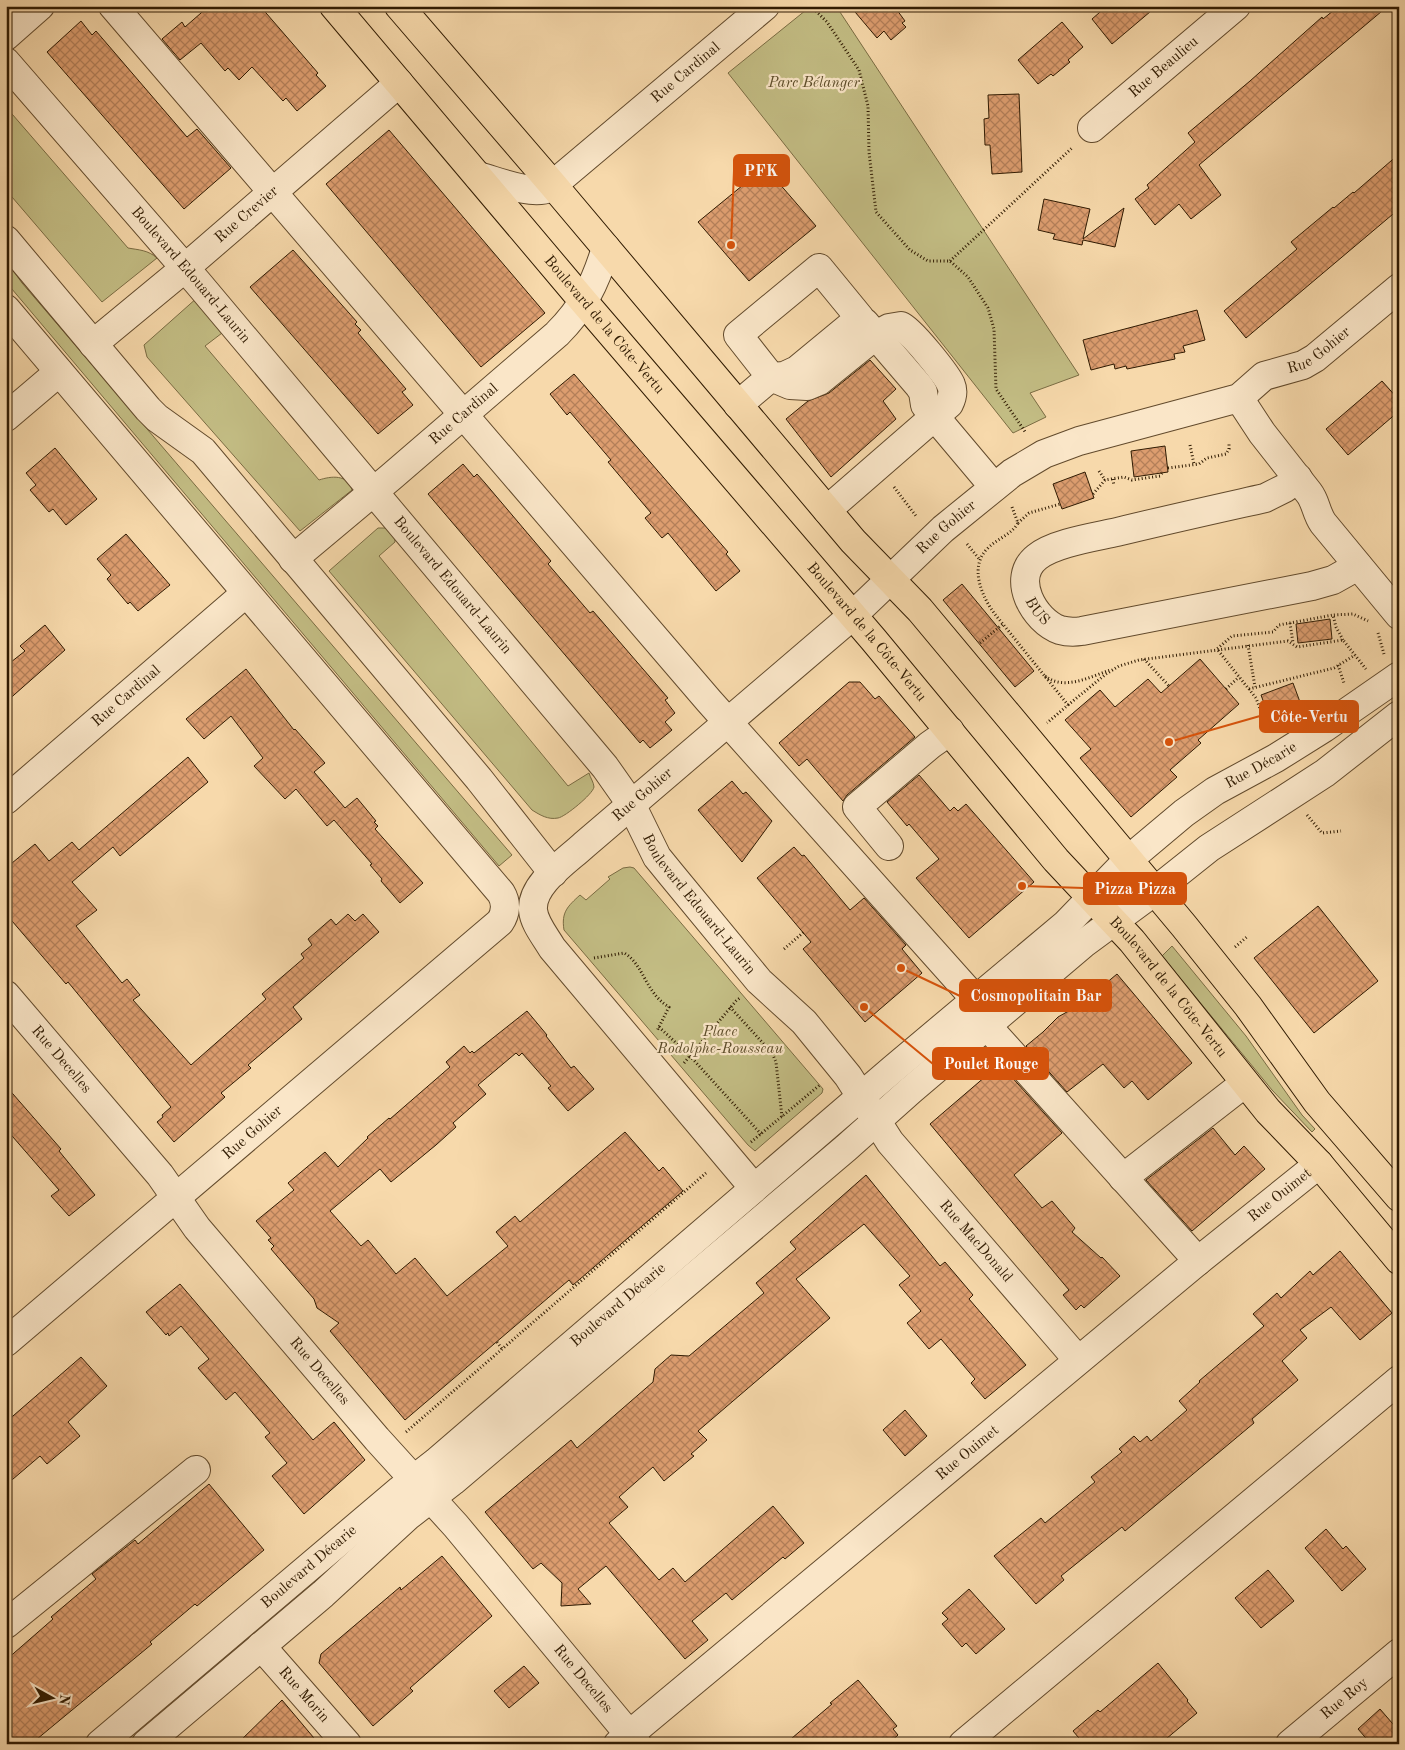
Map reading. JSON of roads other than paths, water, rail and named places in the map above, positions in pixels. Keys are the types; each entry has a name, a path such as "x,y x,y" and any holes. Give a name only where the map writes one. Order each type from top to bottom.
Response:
{"main road":[{"name":"Boulevard de la Côte-Vertu","path":"334,6 950,731 1056,860 1092,896 1138,949 1245,1084 1319,1164 1399,1260"},
{"path":"399,6 822,504 889,579 920,610 1155,891 1248,1006 1317,1102 1399,1197"}],"street":[{"path":"6,36 40,6"},
{"path":"114,6 463,416 728,723 976,1000"},
{"name":"Rue Cardinal","path":"553,185 765,6"},
{"name":"Rue Beaulieu","path":"1092,128 1236,6"},
{"name":"Boulevard Edouard-Laurin","path":"6,62 185,268 605,767 631,804 657,857 760,981 804,1022 848,1076 877,1121"},
{"name":"Rue Crevier","path":"93,344 185,268 399,82"},
{"path":"478,176 528,189 545,190 553,185"},
{"path":"6,240 148,409 157,418 203,451 479,779 553,873 540,884 533,903 534,916 552,948 754,1188"},
{"name":"Rue Cardinal","path":"293,559 374,492 557,334 577,313 584,302 597,277 606,248"},
{"path":"771,377 738,335 819,268 868,327"},
{"name":"Rue Gohier","path":"553,873 852,616 943,529 1012,473 1035,458 1060,448 1239,398 1264,376 1303,365 1326,350 1399,288"},
{"path":"6,309 246,593"},
{"path":"738,405 771,377 784,376 797,370 868,327 889,328 900,326 905,328 949,380 953,392 952,398 945,410 930,411 822,504"},
{"path":"6,417 59,372"},
{"path":"1239,398 1262,434 1313,498 1316,510 1323,523 1399,614"},
{"path":"930,411 994,487"},
{"name":"BUS","path":"1298,478 1265,498 1085,539 1052,549 1038,556 1026,571 1024,588 1026,594 1050,625 1068,632 1082,632 1312,586 1333,580 1358,566"},
{"name":"Rue Cardinal","path":"6,800 246,593"},
{"name":"Rue Gohier","path":"6,1342 176,1198 502,914 503,897 501,893 246,593"},
{"name":"Rue Décarie","path":"1128,860 1204,798 1344,716 1392,668"},
{"path":"1155,891 1209,848 1325,773 1399,715"},
{"path":"888,846 857,807 930,745 950,731"},
{"name":"Boulevard Décarie","path":"100,1744 413,1479 436,1462 754,1188 1066,924 1128,860"},
{"name":"Boulevard Décarie","path":"146,1744 322,1594 408,1516 431,1499 1083,944 1155,891"},
{"name":"Rue Decelles","path":"6,995 160,1175 203,1236 462,1533 628,1740"},
{"path":"987,1026 1198,1261"},
{"path":"1123,1178 1245,1084"},
{"name":"Rue MacDonald","path":"877,1121 890,1142 1078,1360"},
{"name":"Rue Ouimet","path":"628,1740 1078,1360 1319,1164"},
{"path":"963,1744 1399,1380"},
{"path":"6,1624 196,1470"},
{"name":"Rue Morin","path":"261,1646 347,1744"},
{"name":"Rue Roy","path":"1290,1744 1399,1653"}],"place":[{"name":"PFK","path":"731,245"},
{"name":"Côte-Vertu","path":"1169,742"},
{"name":"Pizza Pizza","path":"1022,886"},
{"name":"Cosmopolitain Bar","path":"901,968"},
{"name":"Poulet Rouge","path":"864,1007"}],"park label":[{"name":"Parc Bélanger","path":"814,83"},
{"name":"Place Rodolphe-Rousseau","path":"720,1040"}]}
